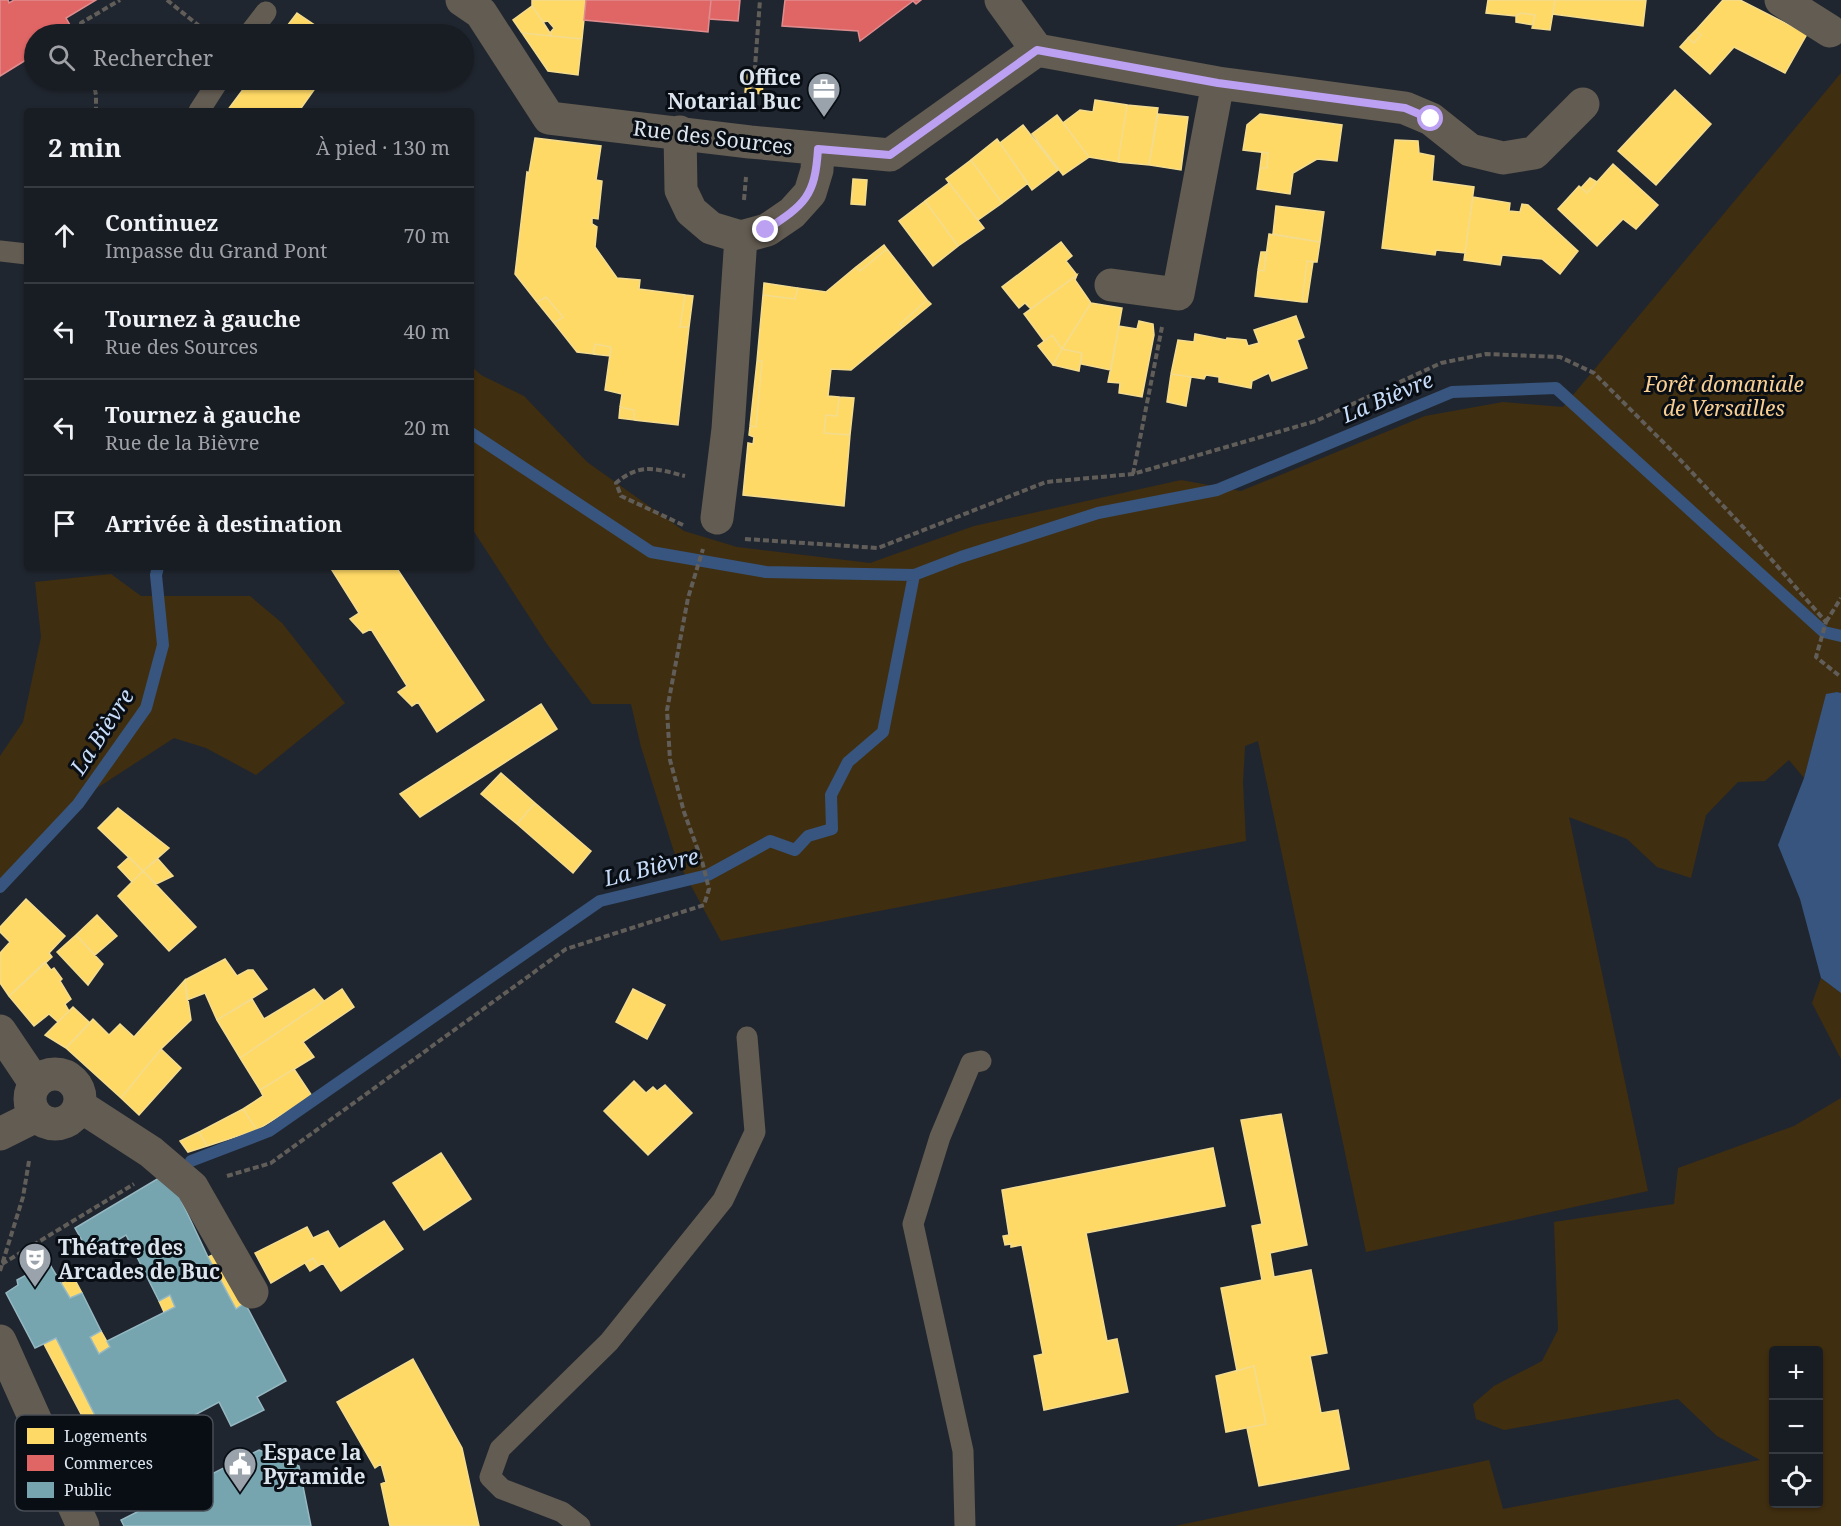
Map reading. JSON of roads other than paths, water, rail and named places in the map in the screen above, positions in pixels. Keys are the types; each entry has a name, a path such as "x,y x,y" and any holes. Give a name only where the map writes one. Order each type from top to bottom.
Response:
{"street":[{"name":"Rue des Sources","path":"462,0 481,13 549,118 818,149 890,155 1037,50"},
{"path":"1001,0 1037,50 1218,83 1405,108 1431,119 1470,150 1503,158 1534,153 1583,104"},
{"path":"1781,0 1830,31"},
{"path":"1111,285 1178,294 1218,83"},
{"path":"680,132 681,190 691,211 711,228 741,237 766,230 792,213 810,193 817,170 818,149"},
{"path":"722,533 721,485 728,429 741,237"},
{"path":"0,1031 35,1083"},
{"path":"54,1073 64,1075 76,1084 80,1092 80,1106 75,1115 68,1120 52,1124 39,1118 31,1107 30,1099 35,1083 54,1073"},
{"path":"80,1106 151,1152 192,1187 252,1292"},
{"path":"0,1134 39,1118"},
{"path":"0,1341 33,1415"},
{"path":"76,1511 83,1526"}],"lane":[{"path":"257,24 266,12"},
{"path":"201,108 213,90"},
{"path":"0,252 24,254"},
{"path":"580,1526 562,1512 502,1490 490,1477 500,1449 609,1342 723,1200 755,1132 747,1037"},
{"path":"965,1526 963,1451 913,1224 940,1137 971,1063 981,1061"}],"water":[{"path":"1841,693 1841,993 1821,978 1800,899 1778,845 1804,778 1826,694"}],"waterway":[{"name":"La Bièvre","path":"191,1161 269,1131 600,901 708,875 770,841 795,850 808,836 832,829 831,795 848,762 883,732 914,575 961,557 1098,513 1217,490 1452,392 1556,388 1824,632 1841,636"},
{"name":"La Bièvre","path":"474,435 651,552 766,572 914,575"},
{"name":"La Bièvre","path":"0,887 78,804 146,708 163,645 157,570"}],"place":[{"name":"Office Notarial Buc","path":"824,118"},
{"name":"Théatre des Arcades de Buc","path":"35,1288"},
{"name":"Espace la Pyramide","path":"240,1493"}],"park label":[{"name":"Forêt domaniale de Versailles","path":"1724,396"}]}
